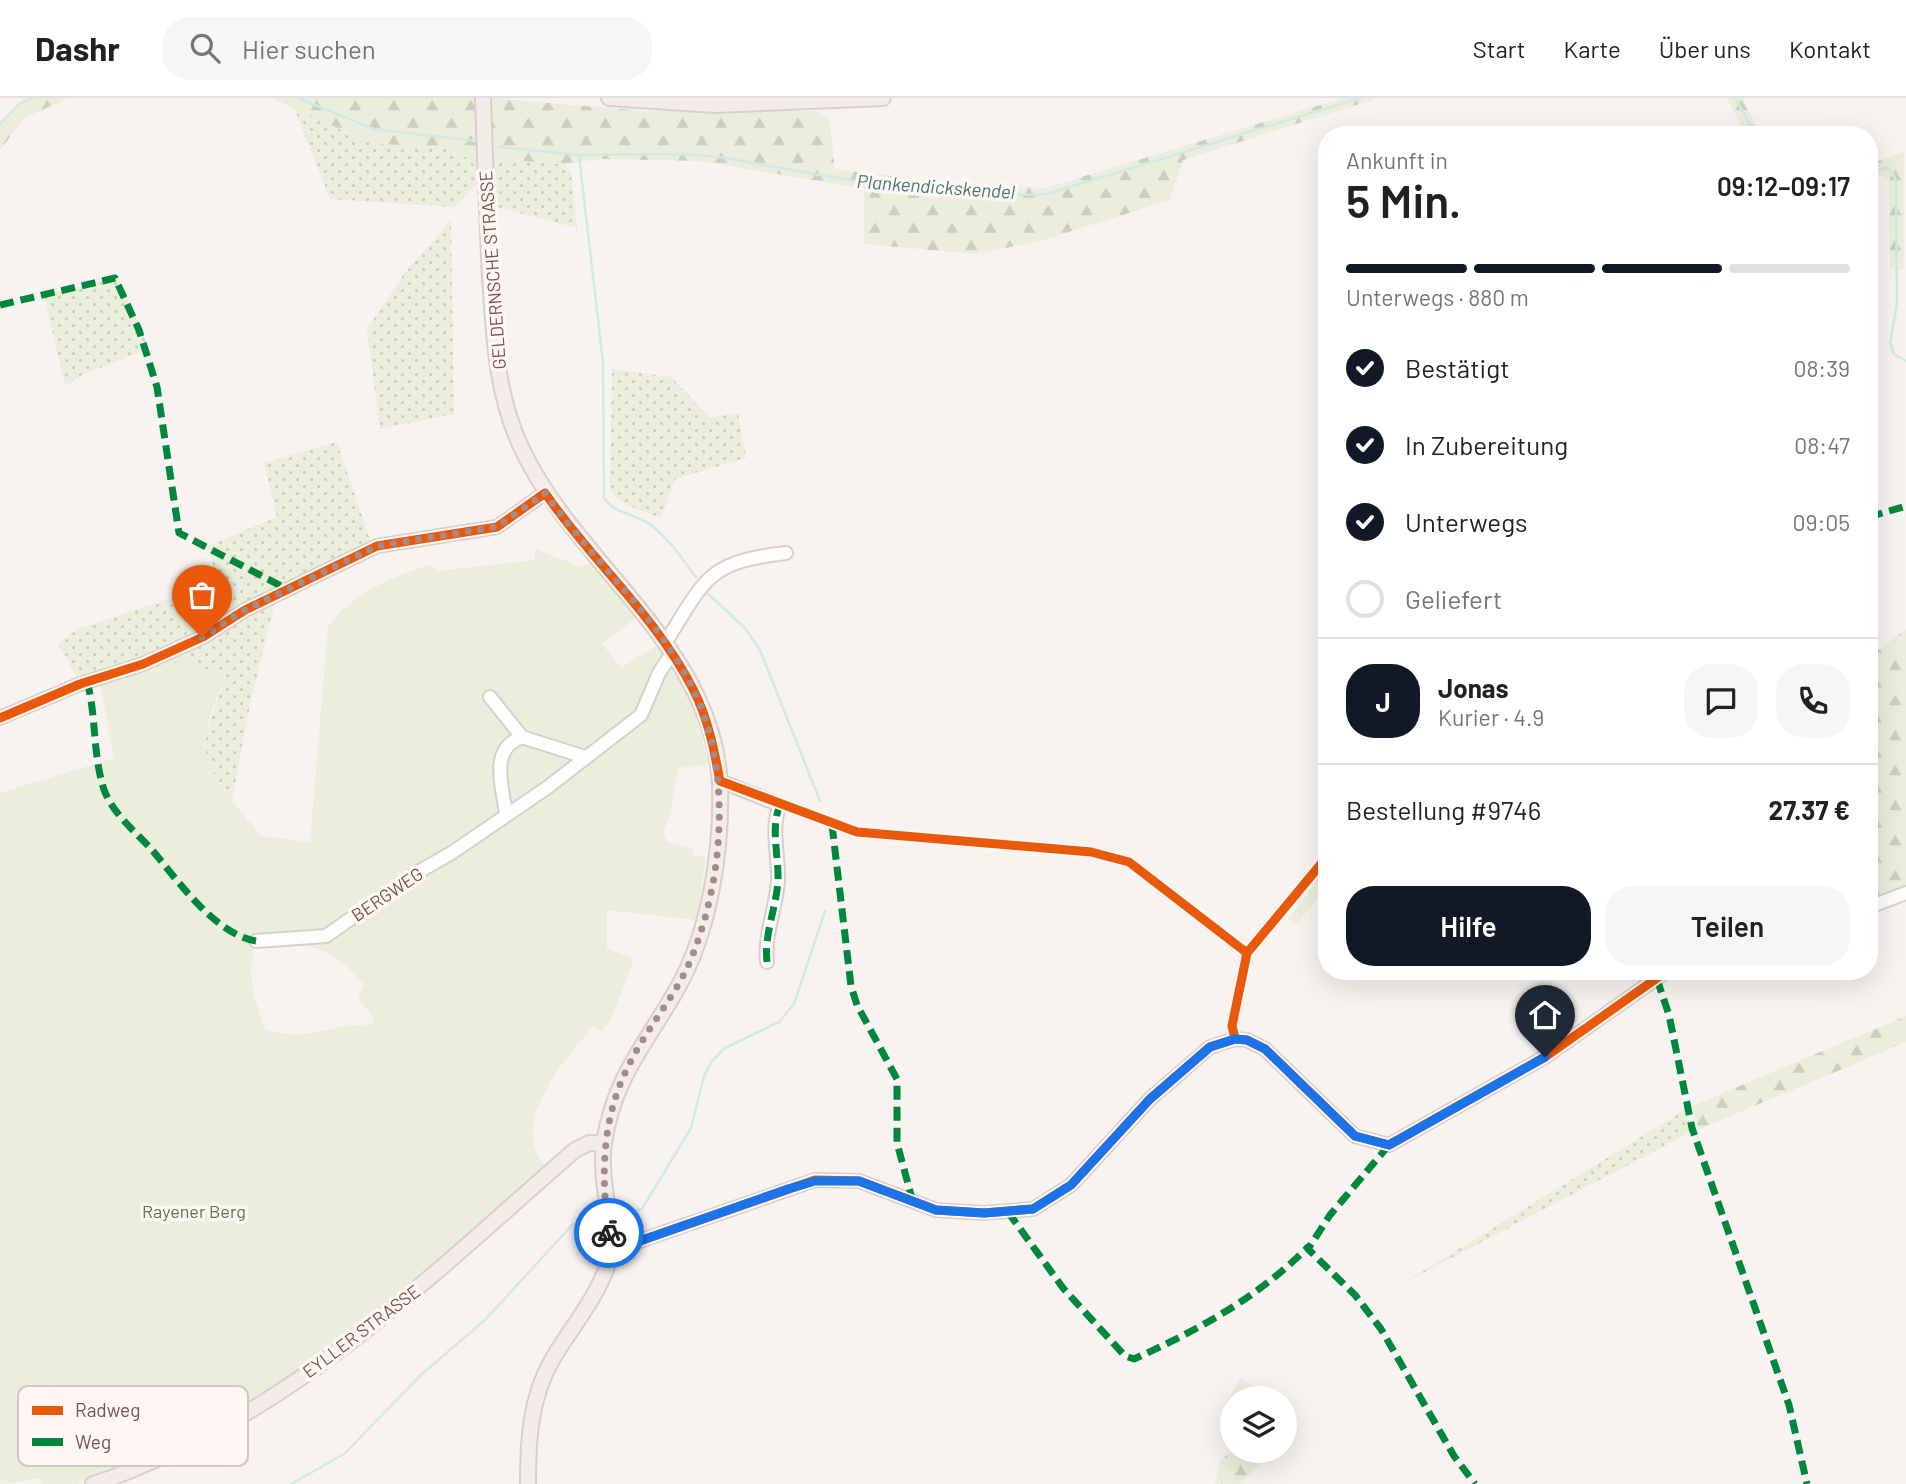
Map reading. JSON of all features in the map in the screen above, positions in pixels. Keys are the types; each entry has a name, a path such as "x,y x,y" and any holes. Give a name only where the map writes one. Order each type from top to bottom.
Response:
{"main road":[{"name":"GELDERNSCHE STRASSE","path":"483,98 485,187 497,367 514,432 545,493 669,648 694,690 710,731 720,781 719,819 711,884 692,958 677,988 631,1060 604,1143 604,1189 611,1251 601,1281 549,1365 538,1394 530,1424 528,1484"},
{"path":"609,98 715,105 883,98"},
{"name":"EYLLER STRASSE","path":"248,1410 329,1359 450,1262 575,1150 589,1143 604,1143"},
{"name":"EYLLER STRASSE","path":"93,1484 135,1466"}],"street":[{"path":"0,718 80,684 143,664 202,637 245,610 377,546 497,527 545,493"},
{"path":"669,648 709,577 737,561 786,553"},
{"name":"BERGWEG","path":"256,942 326,936 548,787 641,715 669,648"},
{"path":"490,697 522,737"},
{"path":"506,814 499,762 502,753 514,739 522,737 585,757"},
{"path":"720,781 780,805 776,817 778,882 765,946 766,962"},
{"path":"1878,904 1906,893"},
{"path":"611,1251 815,1181 859,1181 936,1210 984,1213 1033,1209 1071,1185 1172,1078 1210,1047 1235,1039 1247,1040 1265,1049 1355,1136 1389,1145 1545,1057 1654,980"}],"green space":[{"path":"26,98 68,98 24,118 0,150 0,121"},
{"path":"272,98 491,98 645,111 817,111 829,118 835,169 924,180 1045,188 1343,98 1375,99 1183,160 1170,200 1040,241 975,254 864,244 864,189 701,161 600,159 564,164 496,159 475,165 455,149 371,143"},
{"path":"1727,98 1743,98 1756,126 1741,126"},
{"path":"294,108 371,143 455,149 475,165 496,159 564,164 571,172 577,228 493,206 480,181 455,207 330,199"},
{"path":"1904,152 1904,269 1890,269 1889,181 1882,175 1878,176 1878,161"},
{"path":"451,220 454,414 380,429 367,329 404,274"},
{"path":"118,277 149,349 82,375 65,386 44,295"},
{"path":"612,369 671,377 710,418 738,413 746,458 675,479 661,518 624,503 610,487"},
{"path":"337,442 371,543 277,594 251,700 232,800 206,763 206,733 228,670 80,684 58,643 78,629 219,582 207,546 277,517 264,463"},
{"name":"Rayener Berg","path":"535,549 581,567 592,563 636,618 602,644 621,668 657,645 692,700 709,764 678,768 671,811 663,833 667,841 693,849 693,856 706,857 697,920 607,910 607,949 634,959 611,1020 602,1031 594,1026 570,1054 545,1091 533,1130 535,1149 545,1165 517,1190 502,1209 331,1358 248,1402 248,1386 18,1386 18,1466 126,1466 105,1477 76,1484 42,1484 40,1478 0,1484 0,793 114,758 99,678 173,651 199,669 228,670 212,709 205,747 214,775 223,788 260,836 310,842 328,626 350,604 388,580 431,565 438,571 535,560","holes":["255,940 316,948 340,961 364,985 358,998 374,1019 371,1025 356,1025 308,1034 265,1030 253,992 251,968"]},
{"path":"1906,629 1906,887 1878,896 1878,650"},
{"path":"1318,879 1318,898 1296,925 1288,919"},
{"path":"1906,1016 1906,1042 1698,1130 1692,1106"},
{"path":"1685,1110 1691,1132 1400,1285"},
{"path":"1240,1379 1255,1386 1236,1386"},
{"path":"1220,1460 1220,1463 1261,1463 1239,1484 1215,1484"}],"waterway":[{"name":"Plankendickskendel","path":"0,124 19,104 32,98"},
{"name":"Plankendickskendel","path":"298,98 374,129 475,141"},
{"name":"Plankendickskendel","path":"499,147 579,155 685,154 726,158 854,181 1023,195 1047,194 1360,98"},
{"name":"Plankendickskendel","path":"1735,98 1751,126"},
{"path":"579,156 603,362 604,498 614,507 646,522 658,531 696,577"},
{"name":"Plankendickskendel","path":"1878,170 1887,168 1896,181 1897,304 1890,343 1894,354 1906,361"},
{"path":"706,592 744,627 760,650 820,801"},
{"path":"613,1217 642,1209 691,1128 704,1076 712,1061 725,1048 779,1022 794,1004 825,911"},
{"path":"291,1484 344,1454 422,1374 485,1320 573,1224 599,1220"}],"marked path":[{"path":"0,305 115,278 139,330 157,387 179,533 287,589"},
{"path":"1878,514 1906,506"},
{"path":"87,681 99,771 110,802 123,820 212,918 241,937 256,941"},
{"path":"767,962 767,941 778,881 777,814 780,805 785,807"},
{"path":"832,825 851,986 857,1005 897,1079 897,1143 911,1195 909,1200"},
{"path":"1657,980 1669,1015 1692,1128 1789,1405 1807,1484"},
{"path":"1389,1145 1330,1215 1308,1249 1355,1295 1381,1329 1454,1456 1475,1484"},
{"path":"1008,1212 1063,1288 1125,1356 1134,1359 1249,1297 1309,1246"}],"cycle path":[{"path":"0,718 80,684 143,664 203,637 245,610 377,546 497,527 545,493 661,637 678,662 703,711 720,781 857,832 1091,852 1129,862 1247,953"},
{"path":"1235,1039 1232,1026 1247,953 1318,868"},
{"path":"611,1251 815,1180 859,1181 936,1210 984,1213 1033,1209 1071,1185 1150,1099 1210,1047 1235,1039 1247,1040 1265,1049 1355,1136 1389,1145 1545,1057 1654,980"}],"way so far":[{"path":"202,637 245,610 359,553 389,542 497,527 545,493 672,653 694,690 710,731 720,781 716,852 709,894 692,958 677,988 631,1060 617,1095 604,1143 602,1165 609,1233"}],"route":[{"path":"609,1233 611,1251 788,1189 815,1181 835,1179 859,1181 879,1187 936,1210 984,1213 1033,1209 1071,1185 1172,1078 1210,1047 1235,1039 1247,1040 1265,1049 1355,1136 1389,1145 1399,1142 1545,1057"}]}
